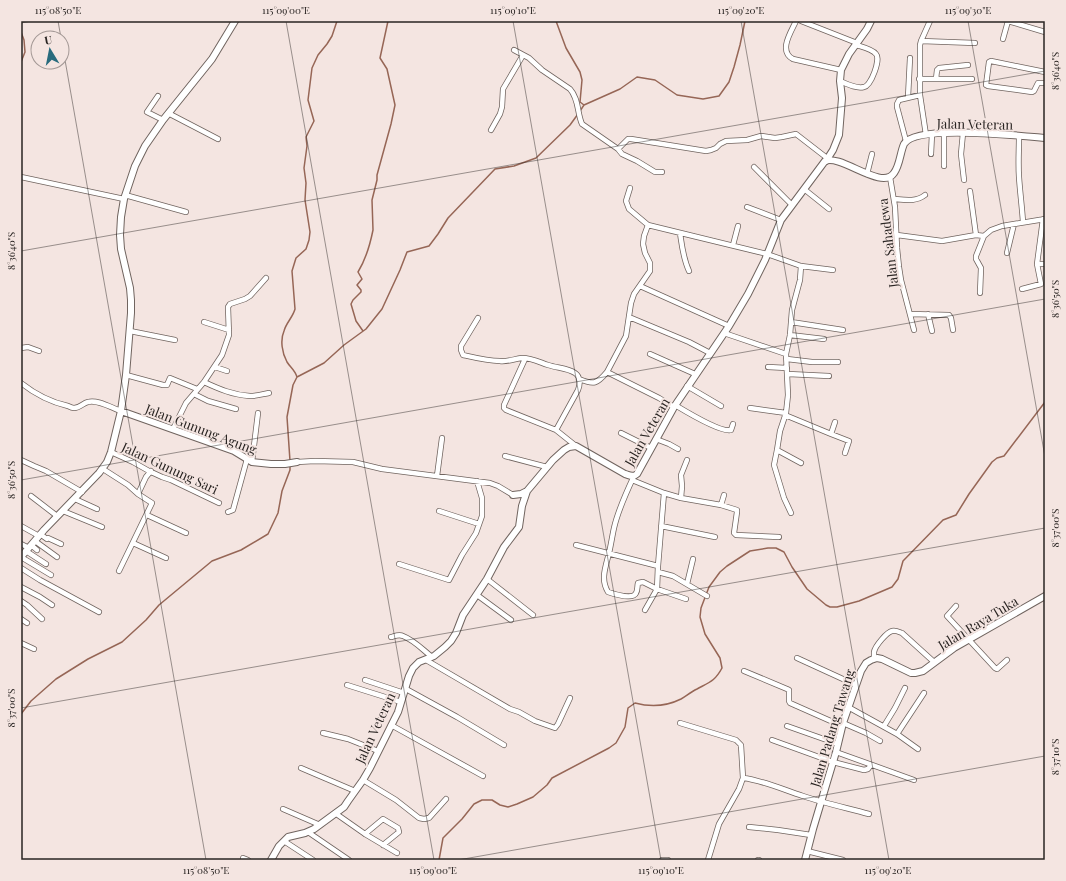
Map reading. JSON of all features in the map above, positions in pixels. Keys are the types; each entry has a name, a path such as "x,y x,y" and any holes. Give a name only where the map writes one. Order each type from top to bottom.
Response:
{"street":[{"path":"51,575 21,557 57,516 103,469 111,452 121,411 126,375 131,300 121,249 120,235 124,197 135,166 145,146 168,113 212,59 234,21"},
{"path":"796,21 787,41 786,49 789,57 792,59 841,70"},
{"path":"801,21 856,44 872,50 877,55 878,59 876,67 869,84 866,87 854,86 840,82 841,70 856,44 871,21"},
{"path":"930,21 921,41 919,79 920,95 929,135 931,154"},
{"path":"1003,39 1008,21 1045,32"},
{"path":"921,41 975,43"},
{"path":"514,50 532,61 542,70 570,89 574,95 578,107 579,118 582,124 618,149 622,154 637,161 654,174 662,172"},
{"path":"491,130 502,107 503,89 523,55"},
{"path":"908,97 910,58"},
{"path":"1045,72 991,61 989,62 986,85 1034,92 1038,83 1045,83"},
{"path":"936,79 937,70 939,68 968,65"},
{"path":"919,79 972,79"},
{"name":"Jalan Veteran","path":"284,841 289,836 308,832 320,825 344,806 363,780 399,709 409,676 413,668 419,662 429,658 445,647 451,641 463,615 487,579 504,547 519,527 522,506 527,491 553,460 566,448 576,446 616,470 633,478 637,474 687,386 729,326 748,294 782,220 833,150 839,135 842,98 840,82"},
{"path":"618,149 628,139 631,139 706,151 716,148 726,141 747,140 761,136 782,138 796,134 827,159 867,174 885,178 894,174 906,141 897,104 899,100 920,95"},
{"path":"158,96 147,112 163,120"},
{"path":"168,113 218,139"},
{"path":"963,132 961,154 964,180"},
{"name":"Jalan Veteran","path":"906,141 914,137 963,132 1045,138"},
{"path":"944,133 944,166"},
{"path":"1019,136 1018,153 1022,222"},
{"path":"867,174 872,154"},
{"path":"754,167 792,205"},
{"path":"21,177 124,197 186,212"},
{"name":"Jalan Sahadewa","path":"890,177 894,199 899,267 914,330"},
{"path":"630,188 626,201 629,209 648,225 767,254 801,266 833,270"},
{"path":"804,189 829,209"},
{"path":"970,191 976,235"},
{"path":"894,199 917,200 924,194"},
{"path":"747,207 782,220"},
{"path":"980,293 981,268 976,256 984,236 996,227 1044,219 1037,264 1043,285 1022,290"},
{"path":"1007,253 1014,224"},
{"path":"579,379 589,383 600,380 607,372 626,336 631,303 634,294 651,267 643,244 648,225"},
{"path":"733,245 738,226"},
{"path":"680,233 682,252 689,271"},
{"path":"896,235 942,241 976,235 984,236"},
{"path":"1037,264 1045,264"},
{"path":"791,513 784,498 774,465 788,395 787,357 792,310 800,280 801,266"},
{"path":"173,429 186,403 204,382 222,355 229,335 228,307 230,304 250,296 266,278"},
{"path":"640,286 729,326"},
{"path":"910,314 949,315 953,330"},
{"path":"928,314 932,331"},
{"path":"629,317 689,342 710,353"},
{"path":"478,318 461,346 463,355 484,360 502,362 521,358 533,359 576,374 580,385 556,430"},
{"path":"204,322 229,330"},
{"path":"791,322 843,330"},
{"path":"130,330 175,340"},
{"path":"724,333 787,357 812,362 838,362"},
{"path":"790,335 824,339"},
{"path":"21,348 28,347 39,350"},
{"path":"650,354 695,374"},
{"path":"525,359 504,408 556,430 576,446"},
{"path":"215,367 227,371"},
{"path":"768,368 788,368"},
{"path":"607,372 707,423 727,431 731,430 733,424"},
{"path":"788,374 829,376"},
{"path":"126,375 163,385 167,385 170,378 208,401 236,409"},
{"path":"204,382 222,391 242,395 251,396 269,393"},
{"path":"21,383 30,390 58,404 74,408 91,401 121,411"},
{"path":"687,386 721,406"},
{"path":"750,408 785,414 849,441 845,453"},
{"name":"Jalan Gunung Agung","path":"121,411 234,451 250,460 266,464 285,464 297,462"},
{"path":"228,512 233,510 250,460 258,413"},
{"path":"831,434 835,422"},
{"path":"621,433 651,448"},
{"path":"438,476 442,438"},
{"path":"656,439 678,449"},
{"path":"778,450 801,463"},
{"name":"Jalan Gunung Sari","path":"111,452 219,503"},
{"path":"504,456 547,467"},
{"path":"21,460 46,471 82,492"},
{"path":"681,498 681,475 687,460"},
{"path":"297,462 352,462 382,469 490,483 513,495 522,506"},
{"path":"103,469 152,503 119,571"},
{"path":"138,494 151,471"},
{"path":"686,599 642,582 638,583 637,592 631,596 614,594 608,592 606,588 604,570 614,529 620,508 633,478 664,493 681,498 721,505 737,510 734,533 736,535 779,537"},
{"path":"399,564 449,580 476,533 482,516 482,498 477,482"},
{"path":"513,495 521,494 527,491"},
{"path":"646,610 657,589 664,493"},
{"path":"721,505 724,495"},
{"path":"31,496 57,516"},
{"path":"75,499 97,509"},
{"path":"63,511 102,527"},
{"path":"439,511 479,524"},
{"path":"147,515 186,533"},
{"path":"21,526 34,542 46,564"},
{"path":"661,526 715,537"},
{"path":"21,544 48,538 61,544"},
{"path":"34,542 37,550"},
{"path":"34,542 57,557"},
{"path":"133,543 166,558"},
{"path":"576,545 658,566"},
{"path":"687,584 693,559"},
{"path":"21,568 98,612"},
{"path":"658,572 673,576 707,596"},
{"path":"487,579 533,615"},
{"path":"21,587 52,605"},
{"path":"477,595 511,620"},
{"name":"Jalan Raya Tuka","path":"874,658 882,659 911,673 915,673 923,670 968,639 1045,596"},
{"path":"21,601 42,619"},
{"path":"956,606 947,616 995,668 997,669 1007,660"},
{"path":"21,619 26,624"},
{"path":"874,658 876,647 887,634 891,631 896,631 902,633 934,662"},
{"path":"391,636 404,636 414,643 429,658 510,709 554,730 570,698"},
{"path":"21,643 34,649"},
{"path":"797,658 856,685"},
{"name":"Jalan Padang Tawang","path":"805,860 848,707 863,666 874,658"},
{"path":"744,670 787,688 789,690 790,703 842,725 866,733 880,741"},
{"path":"365,680 405,691 457,717 504,745"},
{"path":"347,685 401,702"},
{"path":"884,726 906,688"},
{"path":"897,734 924,693"},
{"path":"848,707 884,726 918,749"},
{"path":"680,723 736,740 741,745 743,778 720,824 708,860"},
{"path":"391,725 483,776"},
{"path":"787,726 838,744"},
{"path":"323,733 348,739 378,751"},
{"path":"772,740 833,762 864,770 872,765"},
{"path":"836,752 914,780"},
{"path":"301,768 355,791"},
{"path":"743,778 749,778 821,802 869,814"},
{"path":"363,780 396,800 419,818 429,818 446,799"},
{"path":"283,809 320,825"},
{"path":"335,813 365,834 397,853"},
{"path":"365,834 384,819 398,828 399,832 383,845"},
{"path":"750,827 811,835"},
{"path":"308,832 349,860"},
{"path":"271,860 284,841 313,860"},
{"path":"807,851 843,860"},
{"path":"662,860 668,860"}],"waterway":[{"path":"297,377 285,358 282,342 285,328 295,309 292,271 296,258 306,249 310,232 305,200 306,183 304,168 307,146 306,137 314,121 308,100 312,68 318,55 332,36 337,21"},
{"path":"363,331 356,321 351,304 361,292 357,285 362,279 358,272 372,236 372,200 395,105 387,69 380,58 388,21"},
{"path":"556,21 566,48 580,72 582,80 580,102 584,105"},
{"path":"580,111 584,105 620,89 637,77 655,80 677,95 703,99 719,96 729,82 740,45 745,21"},
{"path":"21,32 24,40 25,52 21,62"},
{"path":"290,461 287,417 293,385 297,377 324,363 344,345 366,329 382,309 407,252 429,246 448,218 495,169 514,166 536,158 570,125 578,114"},
{"path":"439,860 443,838 462,819 474,804 482,800 492,800 500,805 508,807 533,797 547,785 552,778 616,743 625,727 628,708 635,703 647,705 670,703 681,699 714,679 722,668 720,658 705,634 700,617 701,608 709,587 720,572 727,566 750,551 776,548 784,552 807,589 830,607 837,607 859,601 892,587 898,579 903,561 943,520 956,515 992,462 997,458 1004,456 1045,402"},
{"path":"21,714 31,701 56,679 88,659 122,642 146,620 159,605 212,561 241,550 268,534 278,513 282,491 290,470 290,464"}]}
